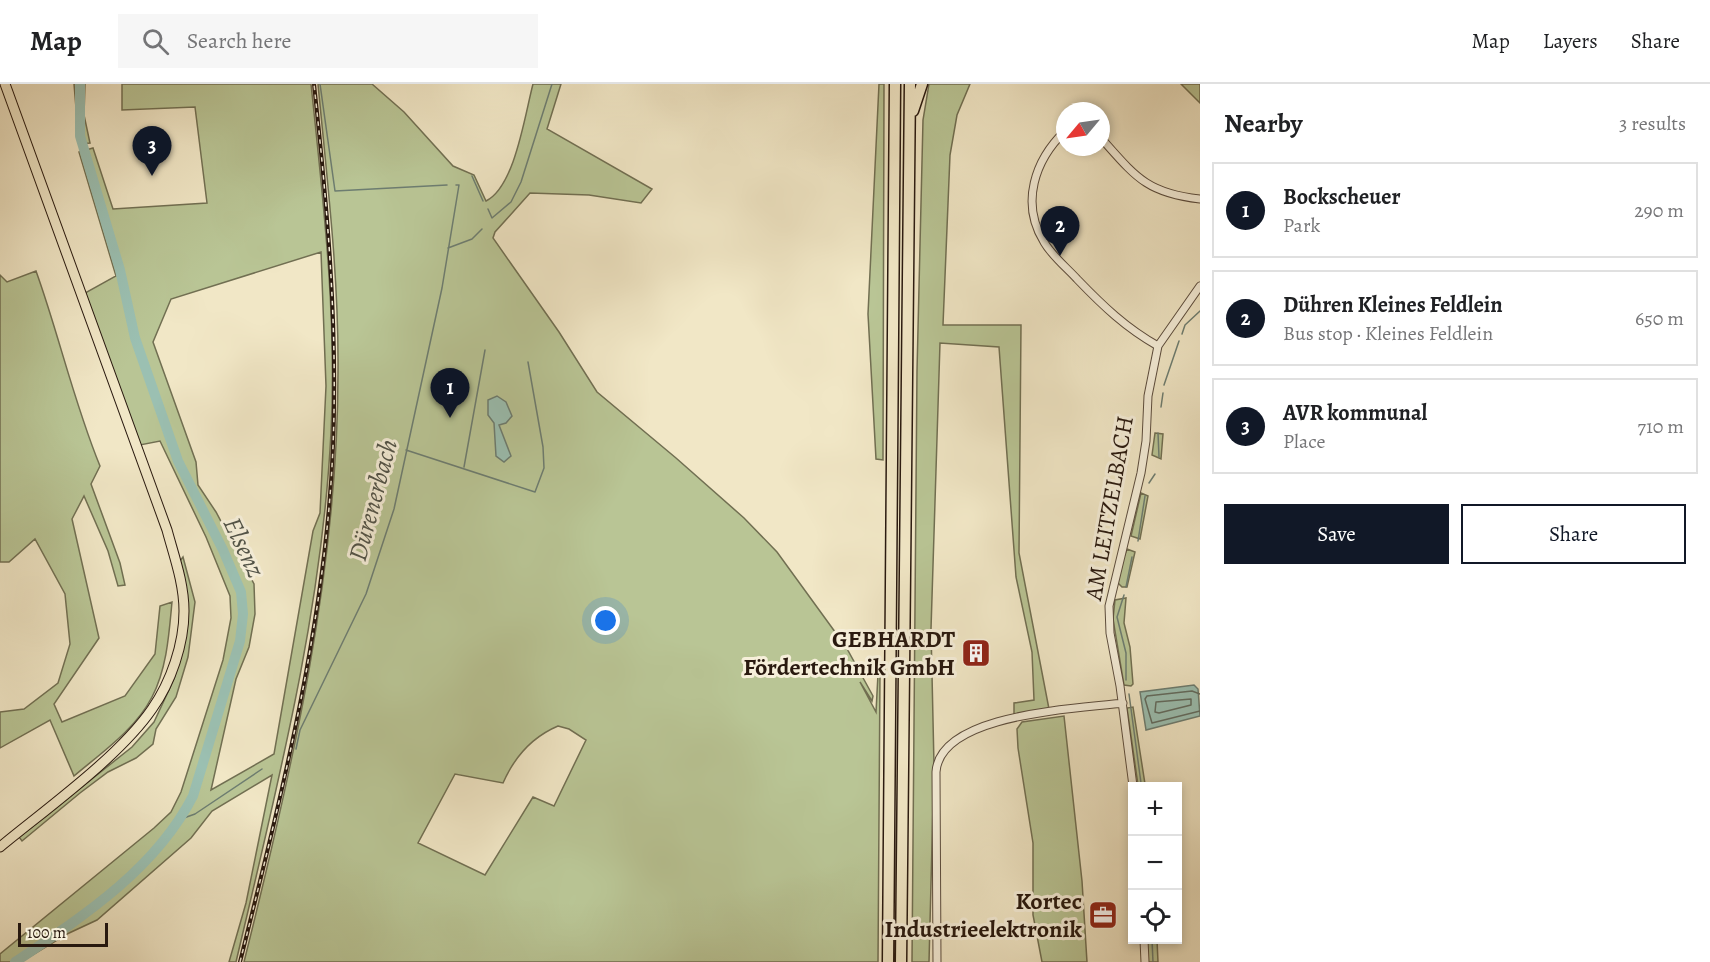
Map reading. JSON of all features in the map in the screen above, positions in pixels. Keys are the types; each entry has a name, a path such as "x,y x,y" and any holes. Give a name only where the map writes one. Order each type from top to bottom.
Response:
{"highway":[{"path":"888,962 895,84"},
{"path":"901,962 910,84"},
{"path":"910,123 922,84"}],"main road":[{"path":"0,847 112,752 152,710 173,667 183,630 184,609 180,575 167,530 5,84"}],"street":[{"path":"1056,140 1037,167 1033,184 1035,220 1043,242 1111,314 1128,329 1158,346"},
{"path":"1110,147 1143,182 1159,191 1200,199"},
{"name":"AM LEITZELBACH","path":"1133,782 1123,703 1110,633 1109,606 1141,473 1146,441 1148,396 1158,346 1200,286"},
{"path":"937,962 936,772 937,761 944,748 959,737 989,724 1123,703"},
{"path":"1144,944 1145,962"}],"green space":[{"path":"74,84 85,84 84,115 90,143 79,144"},
{"path":"122,84 311,84 328,258 332,345 331,432 318,566 308,633 282,765 236,962 229,962 246,903 272,775 212,811 191,838 97,920 67,934 21,962 0,962 0,954 171,812 181,792 223,660 231,618 230,596 206,537 160,441 140,445 85,293 116,276 79,152 93,148 113,209 207,203 195,107 122,110","holes":["321,252 326,386 320,513 313,531 274,754 211,790 236,679 249,647 255,614 254,584 216,512 198,485 196,462 153,342 171,299"]},
{"path":"318,84 372,84 404,112 453,166 474,175 486,201 496,193 512,166 533,84 561,84 547,129 652,189 641,203 589,195 530,193 495,232 493,238 559,332 597,392 744,518 777,552 846,647 873,696 872,701 860,682 876,712 878,674 880,673 878,962 244,962 295,744 321,596 330,522 336,448 338,337 329,192","holes":["558,726 569,729 586,740 554,806 533,797 485,875 418,843 455,774 503,783 518,757 532,742"]},
{"path":"879,84 884,84 883,460 876,459 868,314"},
{"path":"929,84 970,84 957,115 950,155 943,325 1021,325 1019,553 1049,709 1014,715 1014,703 1034,700 1032,652 1016,577 999,347 940,343 931,629 934,765 929,962 912,962 917,371 923,120"},
{"path":"1181,84 1200,84 1200,103"},
{"path":"36,271 82,418 100,466 91,484 120,563 125,585 118,586 108,551 84,496 72,519 99,638 54,704 62,722 125,696 155,654 160,606 172,602 164,663 152,697 127,730 74,776 50,720 0,748 0,712 24,709 58,683 70,644 65,594 35,539 9,562 0,562 0,275 7,282"},
{"path":"1155,433 1163,434 1161,459 1152,455"},
{"path":"1141,493 1148,496 1140,539 1131,536"},
{"path":"1127,549 1135,552 1127,587 1122,587 1118,583 1119,570"},
{"path":"183,557 195,602 188,657 176,697 156,729 153,744 136,758 108,772 22,841 19,837 132,747 154,722 174,679 183,648 180,561"},
{"path":"1126,598 1124,623 1130,647 1133,684 1131,686 1124,685 1113,619 1115,600"},
{"path":"1133,707 1145,782 1138,782 1127,708"},
{"path":"1064,716 1082,881 1087,962 1042,962 1033,915 1033,843 1017,729 1022,722"},
{"path":"1145,944 1157,944 1158,962 1147,962"}],"water":[{"path":"497,396 506,402 512,416 506,423 499,425 511,456 504,462 496,456 494,423 488,415 488,400"},
{"path":"1194,685 1198,689 1200,716 1146,730 1140,692"}],"waterway":[{"name":"Elsenz","path":"15,962 115,890 159,847 177,823 193,796 240,641 243,614 241,592 223,550 178,461 135,338 120,270 80,136 80,84"},
{"path":"320,84 335,191 447,185"},
{"name":"Dürenerbach","path":"488,209 492,218 511,202 521,182 552,84"},
{"path":"472,176 483,201"},
{"name":"Dürenerbach","path":"296,749 300,730 366,594 394,509 442,288 459,185 456,185"},
{"name":"Dürenerbach","path":"448,248 472,239 482,229"},
{"path":"1182,334 1185,325 1200,311"},
{"path":"1164,385 1179,341"},
{"path":"464,467 485,350"},
{"path":"406,450 535,492 544,468 543,447 528,362"},
{"path":"1161,407 1163,393"},
{"path":"1158,433 1159,457"},
{"path":"1149,483 1155,474"},
{"path":"1138,541 1145,496"},
{"path":"1126,587 1132,557"},
{"path":"1124,595 1117,617 1126,653 1126,680"},
{"path":"1129,694 1141,782"},
{"name":"Dürenerbach","path":"181,819 195,814 262,769"},
{"path":"1152,944 1153,962"}],"railway":[{"path":"240,962 300,706 312,641 329,511 334,400 333,309 314,84"}],"place":[{"name":"AVR kommunal","path":"152,176"},
{"name":"Dühren Kleines Feldlein","path":"1060,256"},
{"name":"Bockscheuer","path":"450,418"},
{"name":"GEBHARDT Fördertechnik GmbH","path":"976,653"},
{"name":"Kortec Industrieelektronik","path":"1103,915"}]}
